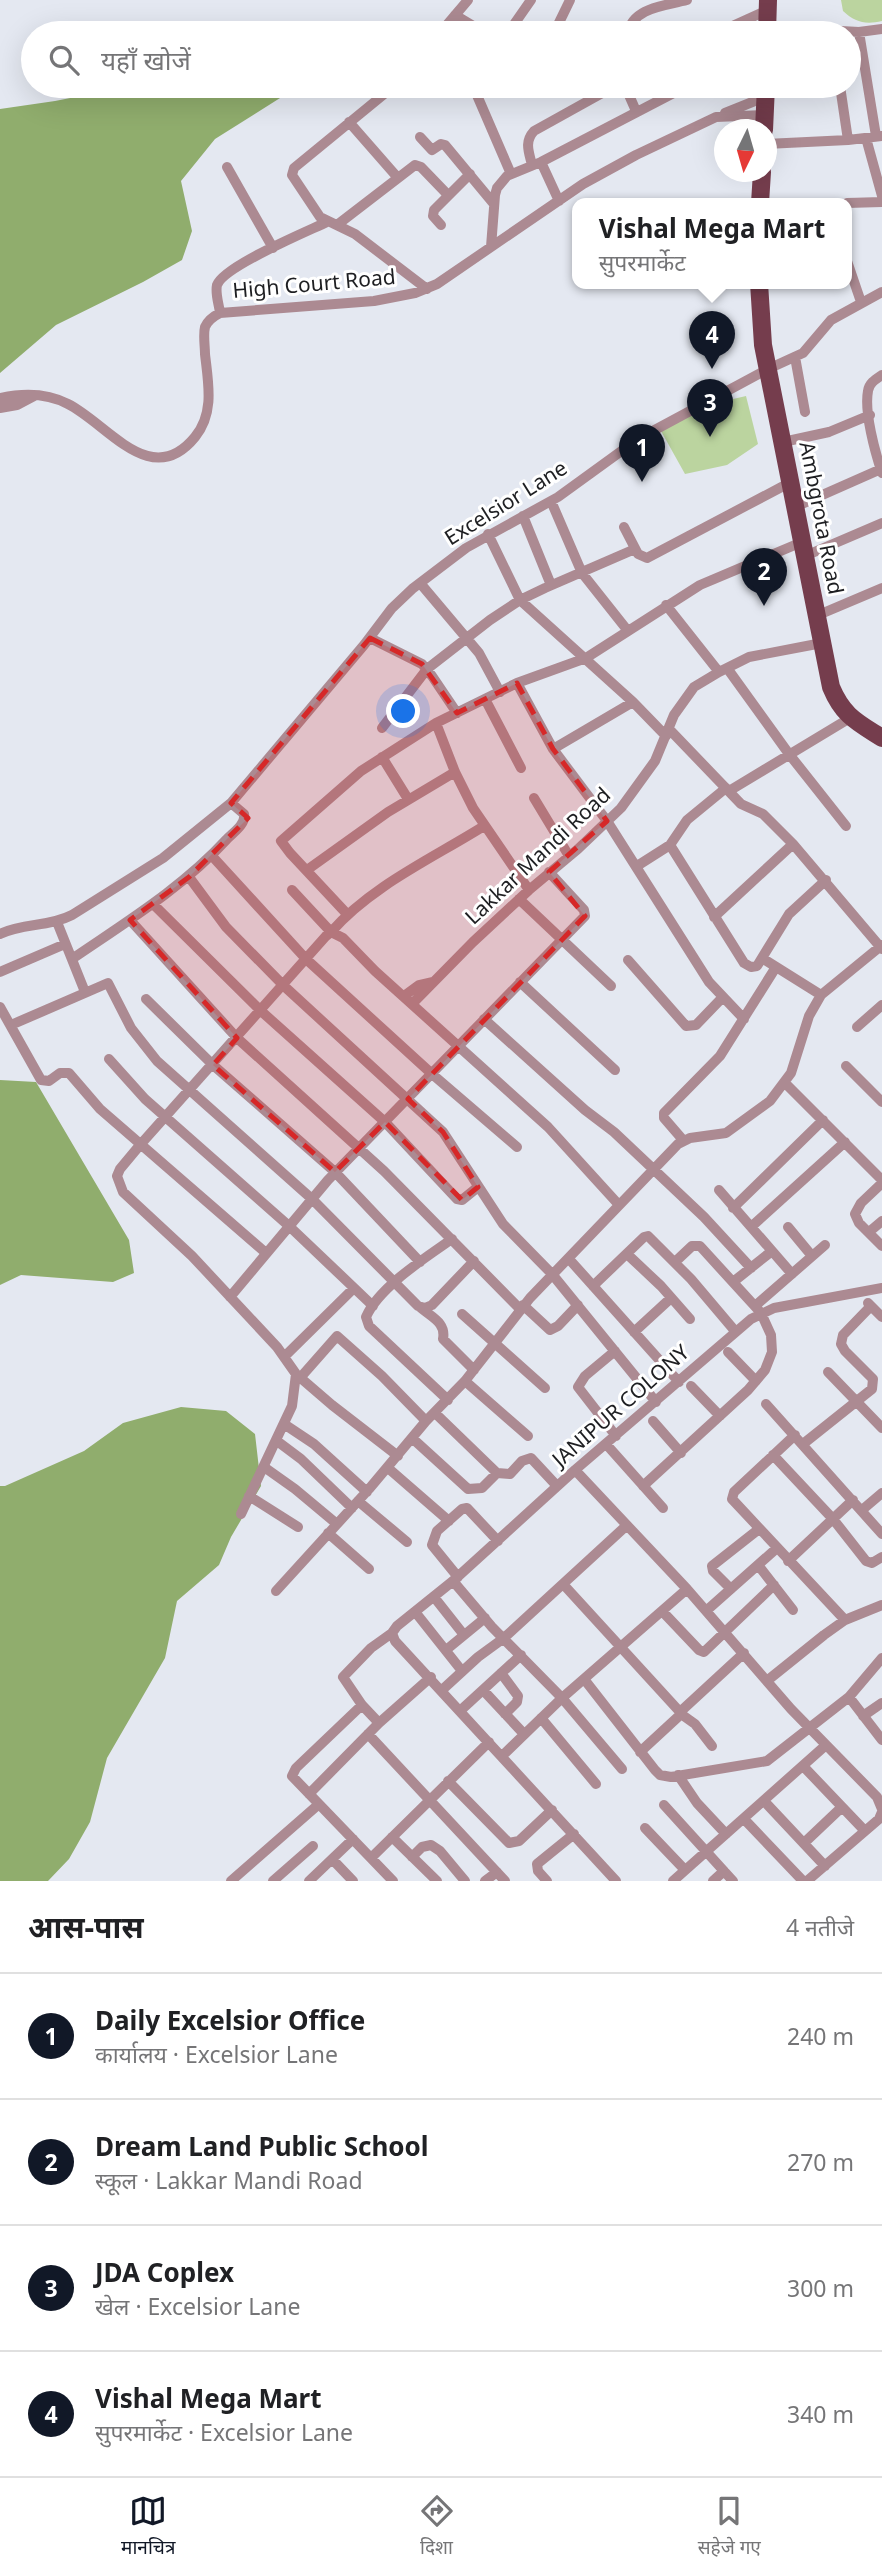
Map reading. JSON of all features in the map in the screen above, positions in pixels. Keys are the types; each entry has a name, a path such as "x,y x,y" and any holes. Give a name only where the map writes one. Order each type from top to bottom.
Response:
{"main road":[{"name":"Ambgrota Road","path":"759,289 760,324 768,369 831,687 837,701 850,718 882,738"}],"street":[{"path":"451,21 468,0"},
{"path":"516,21 531,0"},
{"path":"560,21 570,0"},
{"path":"633,21 638,14 687,0"},
{"path":"455,16 464,21"},
{"path":"861,32 882,29"},
{"path":"861,45 882,196"},
{"path":"379,98 293,168 293,178 320,217 355,234 428,289"},
{"path":"478,98 511,174"},
{"path":"559,201 527,146 530,136 541,126 592,98"},
{"path":"630,98 636,111"},
{"path":"491,247 497,188 511,174 663,98"},
{"path":"842,98 848,140"},
{"path":"716,117 765,107"},
{"name":"High Court Road","path":"0,398 19,394 50,396 72,405 138,454 153,458 178,452 198,433 206,416 210,399 204,335 211,318 220,313 396,298 428,289 559,201 626,160 716,117 765,107"},
{"path":"349,122 398,177"},
{"path":"420,137 432,150 441,144 446,145 494,204"},
{"path":"777,143 875,137"},
{"path":"220,313 216,294 221,279 237,266 272,248 332,224 412,167 418,166 448,195"},
{"path":"227,167 272,248"},
{"path":"441,225 433,212 470,174"},
{"path":"852,203 882,202"},
{"path":"852,276 861,302"},
{"name":"Excelsior Lane","path":"0,934 13,929 57,922 72,915 163,858 231,803 370,638 392,608 466,548 551,501 638,439 795,357 807,349 831,320 882,292"},
{"path":"795,357 805,412"},
{"path":"795,506 881,471 873,444 868,390 874,380 882,375"},
{"path":"0,408 17,405 37,395"},
{"path":"783,442 829,432 870,415"},
{"path":"624,527 640,557 647,558 791,482"},
{"path":"551,501 582,573 628,631"},
{"path":"523,516 551,585"},
{"path":"347,915 281,841 361,771 436,723 517,684 586,658 666,605 723,574 882,523"},
{"path":"276,1591 465,1381 522,1307 652,1170 683,1140 709,1137 733,1129 770,1101 785,1083 795,1063 809,1016 821,995 881,947 826,880 763,814 741,804 667,732 520,600 488,534"},
{"path":"382,728 427,669 520,600 635,549"},
{"path":"416,586 467,638 483,659 500,692"},
{"path":"816,616 882,588"},
{"path":"666,605 723,670 846,826"},
{"path":"370,638 414,659 427,669 457,713"},
{"name":"Lakkar Mandi Road","path":"408,1000 432,982 632,795 649,771 683,699 694,687 723,670 764,653 822,643"},
{"path":"517,684 553,749 607,821 704,974 722,998 744,1020"},
{"path":"485,699 521,768"},
{"path":"553,749 633,702"},
{"path":"637,866 670,845 688,820 727,790 850,718"},
{"path":"436,723 455,772 484,826 528,890"},
{"path":"382,757 408,799"},
{"path":"307,870 408,799 455,772"},
{"path":"534,798 569,856"},
{"path":"72,959 153,904 212,856 245,819 244,814 231,803"},
{"path":"398,1456 298,1376 192,1256 120,1188 117,1176 120,1168 140,1145 347,915 396,880 484,826"},
{"path":"714,917 793,844"},
{"path":"670,845 747,966 757,966 789,914 826,880"},
{"path":"212,856 306,958 432,1074 517,1147"},
{"path":"230,1297 335,1172 586,913 549,872"},
{"path":"189,877 226,927 284,986 443,1132 503,1224 552,1274 656,1402"},
{"path":"292,890 331,932 343,938 458,1047 548,1127 619,1205"},
{"path":"519,899 611,986"},
{"path":"153,904 261,1011 385,1122 457,1199 462,1200 478,1187"},
{"path":"130,920 237,1038 359,1148 522,1307 551,1330 578,1305"},
{"path":"57,922 85,992"},
{"path":"0,972 65,944"},
{"path":"762,958 821,995"},
{"path":"628,960 686,1026 696,1025 722,998"},
{"path":"683,1140 664,1118 664,1112 720,1056 776,967"},
{"path":"520,982 615,1070"},
{"path":"11,1025 104,984 110,985 137,1038 189,1091 312,1199 394,1283 443,1326 443,1339 474,1370"},
{"path":"146,999 213,1065 335,1172 420,1262"},
{"path":"857,1027 882,1004"},
{"path":"0,1007 41,1080 49,1081 61,1073 69,1073 91,1101 266,1253"},
{"path":"484,1019 585,1110 614,1132 704,1217 751,1268"},
{"path":"109,1059 130,1084 289,1226 373,1306"},
{"path":"846,1066 882,1101"},
{"path":"785,1083 882,1181 855,1214 859,1223 882,1246"},
{"path":"733,1208 823,1120"},
{"path":"751,1227 845,1142"},
{"path":"719,1191 792,1274"},
{"path":"869,1232 882,1221"},
{"path":"788,1227 812,1256"},
{"path":"593,1286 648,1236 675,1262 736,1331"},
{"path":"448,1400 369,1326 366,1317 394,1283 452,1239"},
{"path":"643,1486 756,1381 765,1370 773,1343 758,1310 700,1245 692,1246 675,1262"},
{"path":"758,1310 792,1274 825,1245"},
{"path":"733,1282 772,1251"},
{"path":"627,1254 690,1319"},
{"path":"569,1259 679,1382"},
{"path":"421,1308 432,1305 474,1261"},
{"path":"284,1357 354,1288"},
{"name":"JANIPUR COLONY","path":"362,1705 343,1677 371,1648 456,1579 557,1486 679,1382 758,1310 882,1288"},
{"path":"860,1292 882,1317"},
{"path":"634,1332 671,1297"},
{"path":"803,1444 872,1389 874,1381 845,1351 841,1340 871,1306"},
{"path":"462,1314 545,1388"},
{"path":"242,1514 292,1406 298,1376 332,1338 338,1336 497,1473 510,1474 522,1461 531,1458 557,1486"},
{"path":"615,1351 585,1376 578,1387 616,1436"},
{"path":"728,1352 756,1381"},
{"path":"828,1372 880,1421"},
{"path":"465,1381 528,1436"},
{"path":"691,1386 720,1416"},
{"path":"766,1404 882,1534"},
{"path":"653,1421 681,1453"},
{"path":"284,1424 314,1444 367,1492"},
{"path":"795,1435 732,1497 733,1502 845,1620"},
{"path":"412,1438 468,1489 482,1488 497,1473"},
{"path":"277,1441 355,1505 407,1542"},
{"path":"606,1444 663,1508"},
{"path":"773,1455 833,1519 866,1561 872,1563 882,1557"},
{"path":"264,1467 337,1524"},
{"path":"388,1468 449,1521"},
{"path":"575,1470 687,1589 809,1728 877,1797 882,1813 865,1831 805,1881 744,1819"},
{"path":"862,1510 882,1493"},
{"path":"249,1496 298,1527"},
{"path":"788,1561 853,1500"},
{"path":"498,1541 467,1508 462,1509 437,1531 432,1545 485,1618 562,1698 622,1769"},
{"path":"442,1690 504,1638 626,1525"},
{"path":"731,1589 713,1571 712,1566 759,1529"},
{"path":"328,1533 369,1569"},
{"path":"706,1611 777,1548"},
{"path":"758,1565 793,1610"},
{"path":"562,1584 622,1646 680,1713 695,1724 712,1746"},
{"path":"662,1611 701,1652 707,1650 774,1585"},
{"path":"502,1756 562,1698 687,1589"},
{"path":"434,1597 464,1635"},
{"path":"768,1680 845,1620 882,1605"},
{"path":"416,1612 462,1671"},
{"path":"446,1650 485,1618"},
{"path":"392,1633 395,1641 616,1881"},
{"path":"640,1752 744,1653"},
{"path":"461,1710 521,1655"},
{"path":"584,1679 660,1775 678,1775 767,1761 849,1697 882,1658"},
{"path":"501,1673 519,1696 517,1702 505,1714"},
{"path":"309,1794 379,1723 431,1678"},
{"path":"483,1690 524,1734"},
{"path":"849,1697 882,1740"},
{"path":"863,1716 882,1703"},
{"path":"379,1723 362,1705 293,1772 295,1781 393,1881"},
{"path":"541,1718 596,1784"},
{"path":"368,1734 505,1881"},
{"path":"371,1858 489,1742"},
{"path":"673,1881 826,1745"},
{"path":"803,1766 865,1831"},
{"path":"678,1775 697,1803 726,1834"},
{"path":"448,1781 509,1843 519,1841 552,1810"},
{"path":"764,1801 825,1866"},
{"path":"231,1881 320,1804"},
{"path":"664,1805 733,1881"},
{"path":"804,1843 842,1807"},
{"path":"645,1828 685,1870"},
{"path":"547,1881 538,1871 537,1864 574,1834"},
{"path":"392,1837 439,1881 455,1869"},
{"path":"309,1881 353,1839"},
{"path":"411,1857 422,1847 430,1845 440,1851 465,1881"},
{"path":"273,1881 313,1846"},
{"path":"332,1859 353,1881"},
{"path":"713,1881 723,1871"},
{"path":"485,1881 497,1872"}],"highlighted area":[{"path":"370,638 422,664 457,713 517,683 553,749 607,821 549,872 585,916 408,1099 443,1132 478,1187 462,1200 385,1122 335,1172 213,1065 237,1038 130,920 189,877 248,818 231,803"}],"green space":[{"path":"841,0 882,0 882,21 870,23 856,20 843,11"},
{"path":"70,98 280,98 215,139 181,181 192,231 182,260 56,325 0,373 0,109"},
{"path":"746,396 758,444 727,465 685,474 661,431 703,406"},
{"path":"0,1080 36,1082 129,1240 134,1273 113,1282 21,1275 0,1285"},
{"path":"181,1407 226,1411 255,1434 261,1486 231,1537 219,1565 177,1601 165,1658 107,1758 90,1822 69,1859 48,1881 0,1881 0,1486 84,1451 123,1423"}],"place":[{"name":"Vishal Mega Mart","path":"712,369"},
{"name":"JDA Coplex","path":"710,437"},
{"name":"Daily Excelsior Office","path":"642,482"},
{"name":"Dream Land Public School","path":"764,606"}]}
